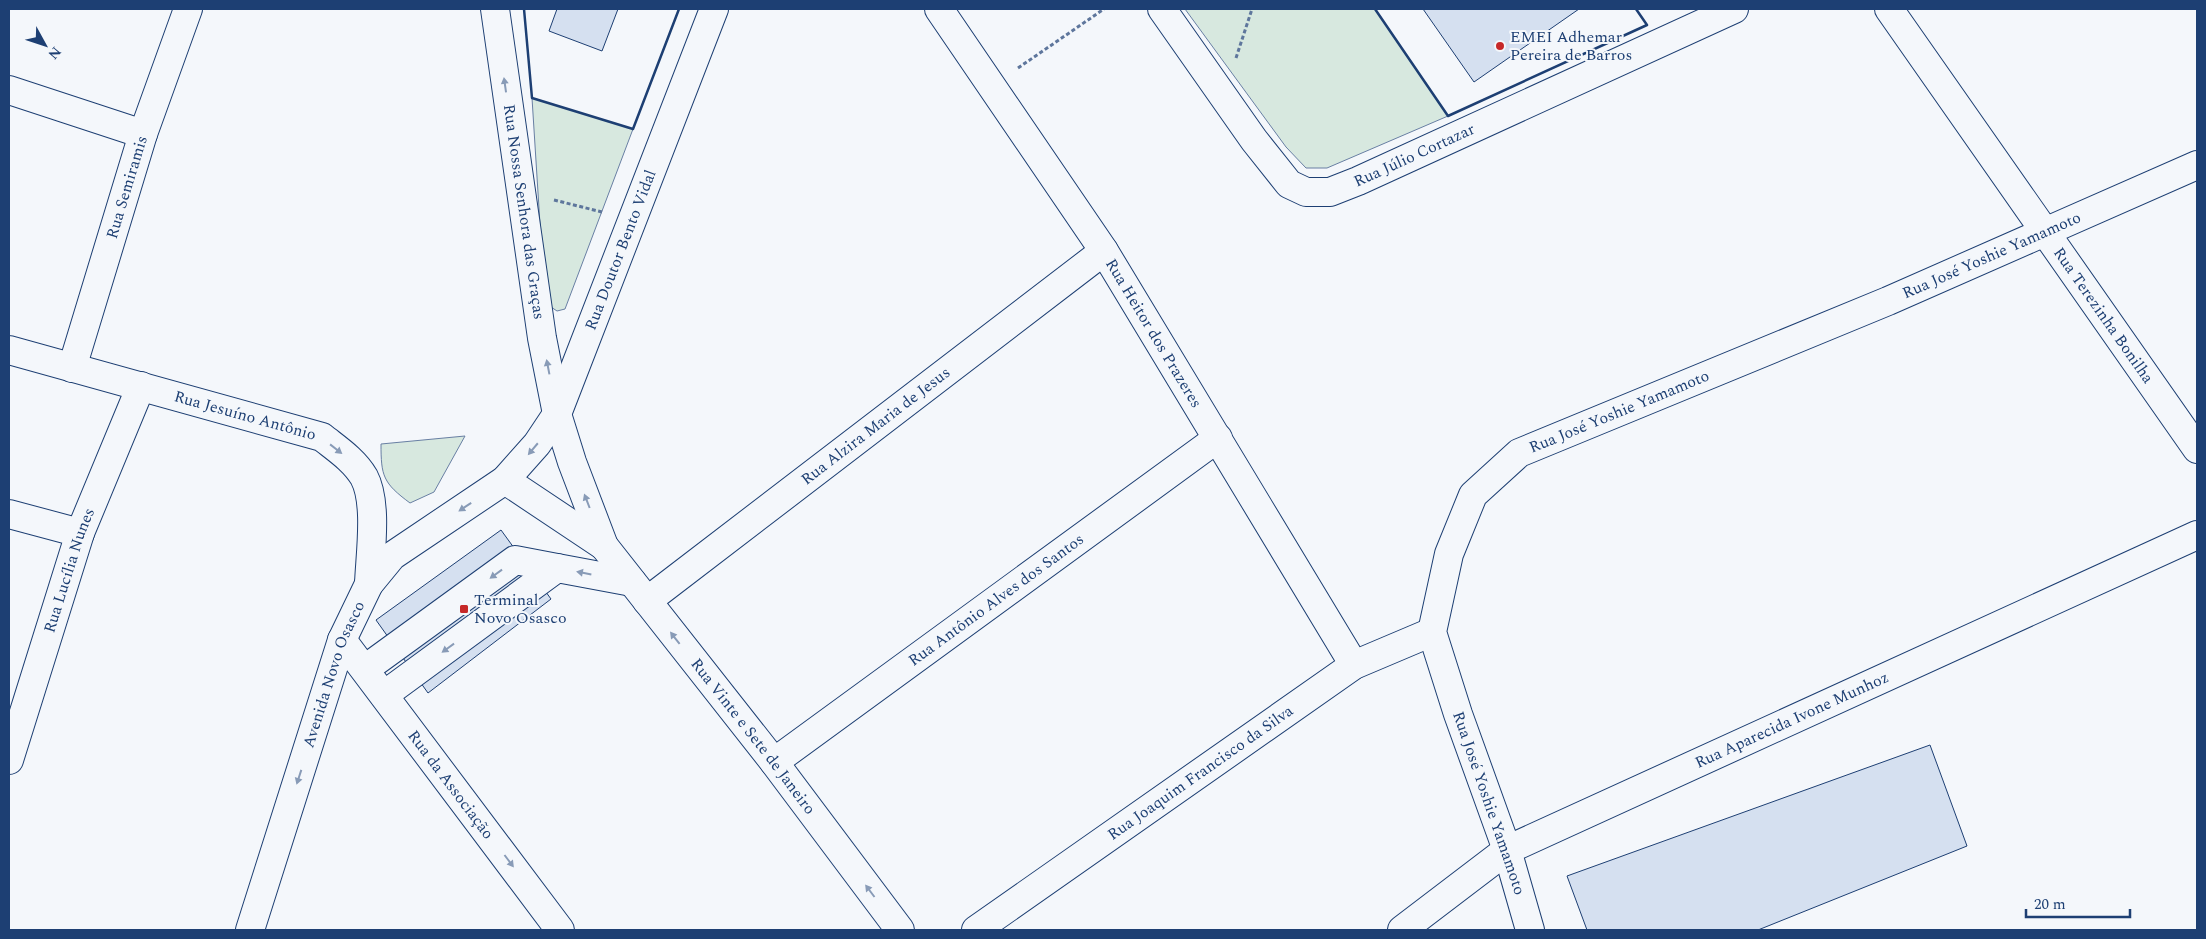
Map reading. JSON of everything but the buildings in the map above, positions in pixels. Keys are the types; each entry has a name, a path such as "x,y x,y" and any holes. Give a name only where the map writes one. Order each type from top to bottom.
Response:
{"street":[{"name":"Rua Semiramis","path":"72,368 143,134 188,9"},
{"name":"Rua Nossa Senhora das Graças","path":"495,9 542,338 557,414"},
{"name":"Rua Doutor Bento Vidal","path":"505,480 537,444 557,414 634,220 714,9"},
{"name":"Rua Heitor dos Prazeres","path":"939,9 1104,251 1354,665"},
{"name":"Rua Júlio Cortazar","path":"1162,9 1254,140 1289,184 1306,192 1330,192 1734,9"},
{"name":"Rua Terezinha Bonilha","path":"1897,11 2045,232 2197,449"},
{"path":"9,90 143,134"},
{"name":"Rua José Yoshie Yamamoto","path":"1530,930 1507,850 1458,714 1432,632 1449,554 1472,495 1519,452 1770,351 2197,165"},
{"name":"Rua Alzira Maria de Jesus","path":"639,592 1104,251"},
{"name":"Rua Jesuíno Antônio","path":"9,350 322,437 349,458 364,478 372,504 369,584"},
{"name":"Rua Lucília Nunes","path":"9,760 80,533 141,386"},
{"name":"Rua Vinte e Sete de Janeiro","path":"557,414 572,462 604,546 774,762 900,930"},
{"name":"Rua Antônio Alves dos Santos","path":"774,762 1218,438"},
{"name":"Rua Vinte e Sete de Janeiro","path":"505,480 604,546"},
{"name":"Avenida Novo Osasco","path":"250,930 342,640 369,584 392,556 505,480"},
{"path":"9,514 80,533"},
{"name":"Rua Aparecida Ivone Munhoz","path":"1402,930 1507,850 2197,535"},
{"path":"364,669 514,560 557,568 639,592"},
{"path":"384,695 557,568"},
{"name":"Rua Joaquim Francisco da Silva","path":"976,930 1354,665 1432,632"},
{"name":"Rua da Associação","path":"342,640 384,695 538,918 560,930"}],"path":[{"path":"990,86 1104,9"},
{"path":"1224,98 1252,9"},
{"path":"521,192 634,220"}],"shaded area":[{"path":"1185,9 1375,9 1448,116 1327,168 1306,168 1286,147"},
{"path":"532,98 633,129 565,309 557,311 545,303"},
{"path":"465,436 434,492 410,503 394,490 385,478 381,444"}],"wall":[{"path":"524,9 532,98 633,129 679,9"},
{"path":"1375,9 1448,116 1647,25 1636,9"}],"place":[{"name":"EMEI Adhemar Pereira de Barros","path":"1500,46"},
{"name":"Terminal Novo Osasco","path":"464,609"}]}
